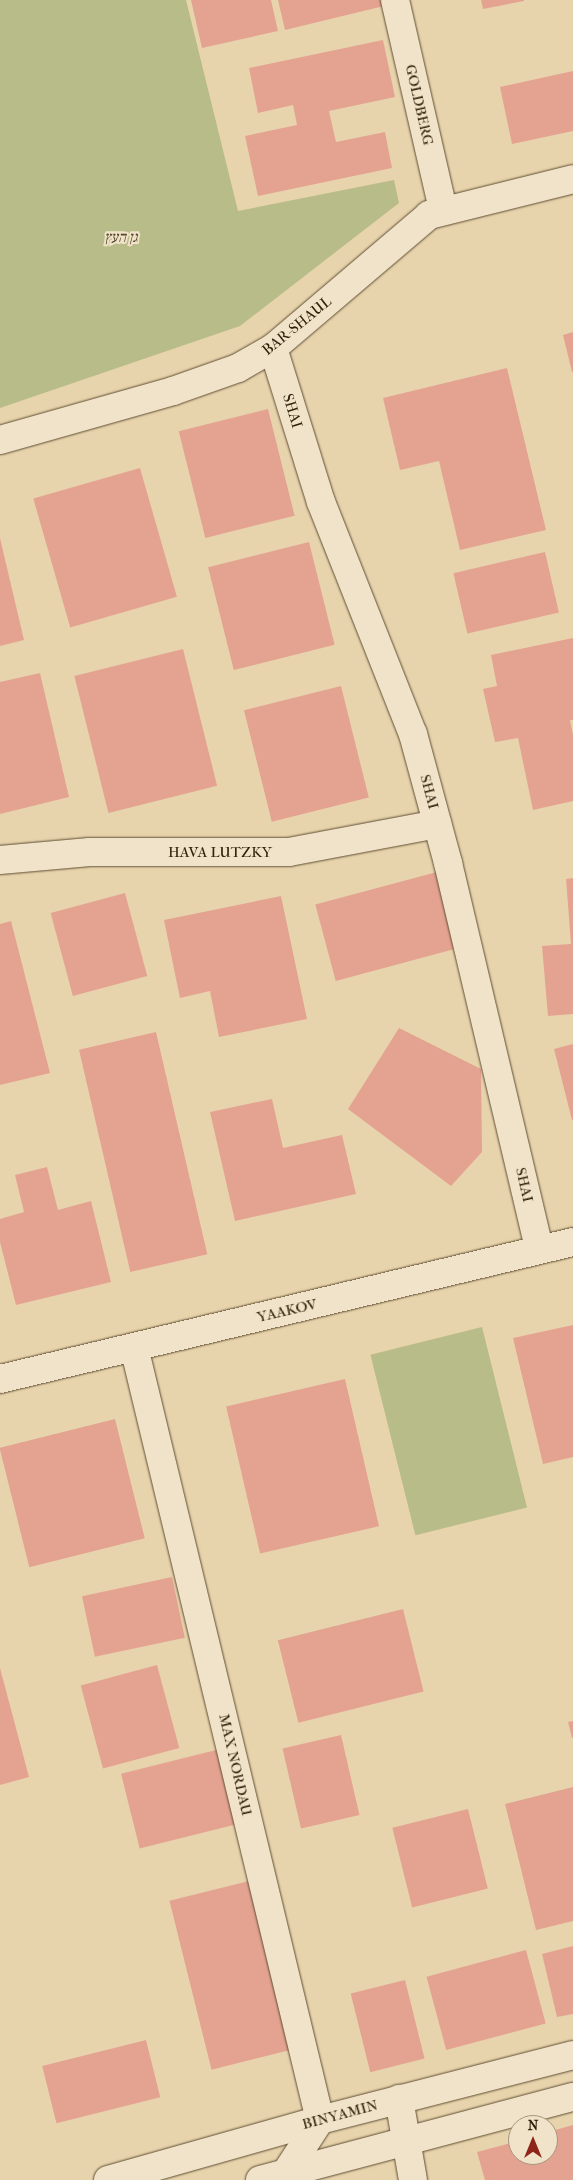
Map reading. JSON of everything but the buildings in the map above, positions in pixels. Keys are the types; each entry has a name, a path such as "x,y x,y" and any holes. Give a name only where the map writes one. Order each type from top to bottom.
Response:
{"street":[{"name":"GOLDBERG","path":"395,0 443,210"},
{"name":"BAR-SHAUL","path":"0,440 173,391 238,368 274,348 417,223 443,210 573,179"},
{"name":"SHAI","path":"274,348 321,502 413,734 438,824 539,1249"},
{"name":"HAVA LUTZKY","path":"0,860 90,852 282,852 438,824"},
{"name":"YAAKOV","path":"0,1379 573,1242"},
{"name":"MAX NORDAU","path":"134,1347 320,2120"},
{"name":"BINYAMIN","path":"108,2180 320,2120 573,2055"},
{"path":"272,2177 408,2142 573,2096"},
{"path":"399,2099 408,2142 413,2180"},
{"path":"272,2177 320,2120"}],"green space":[{"name":"גן העץ","path":"0,0 186,0 238,211 394,180 399,203 240,326 0,408"},
{"path":"482,1327 527,1507 415,1535 370,1355"}]}
